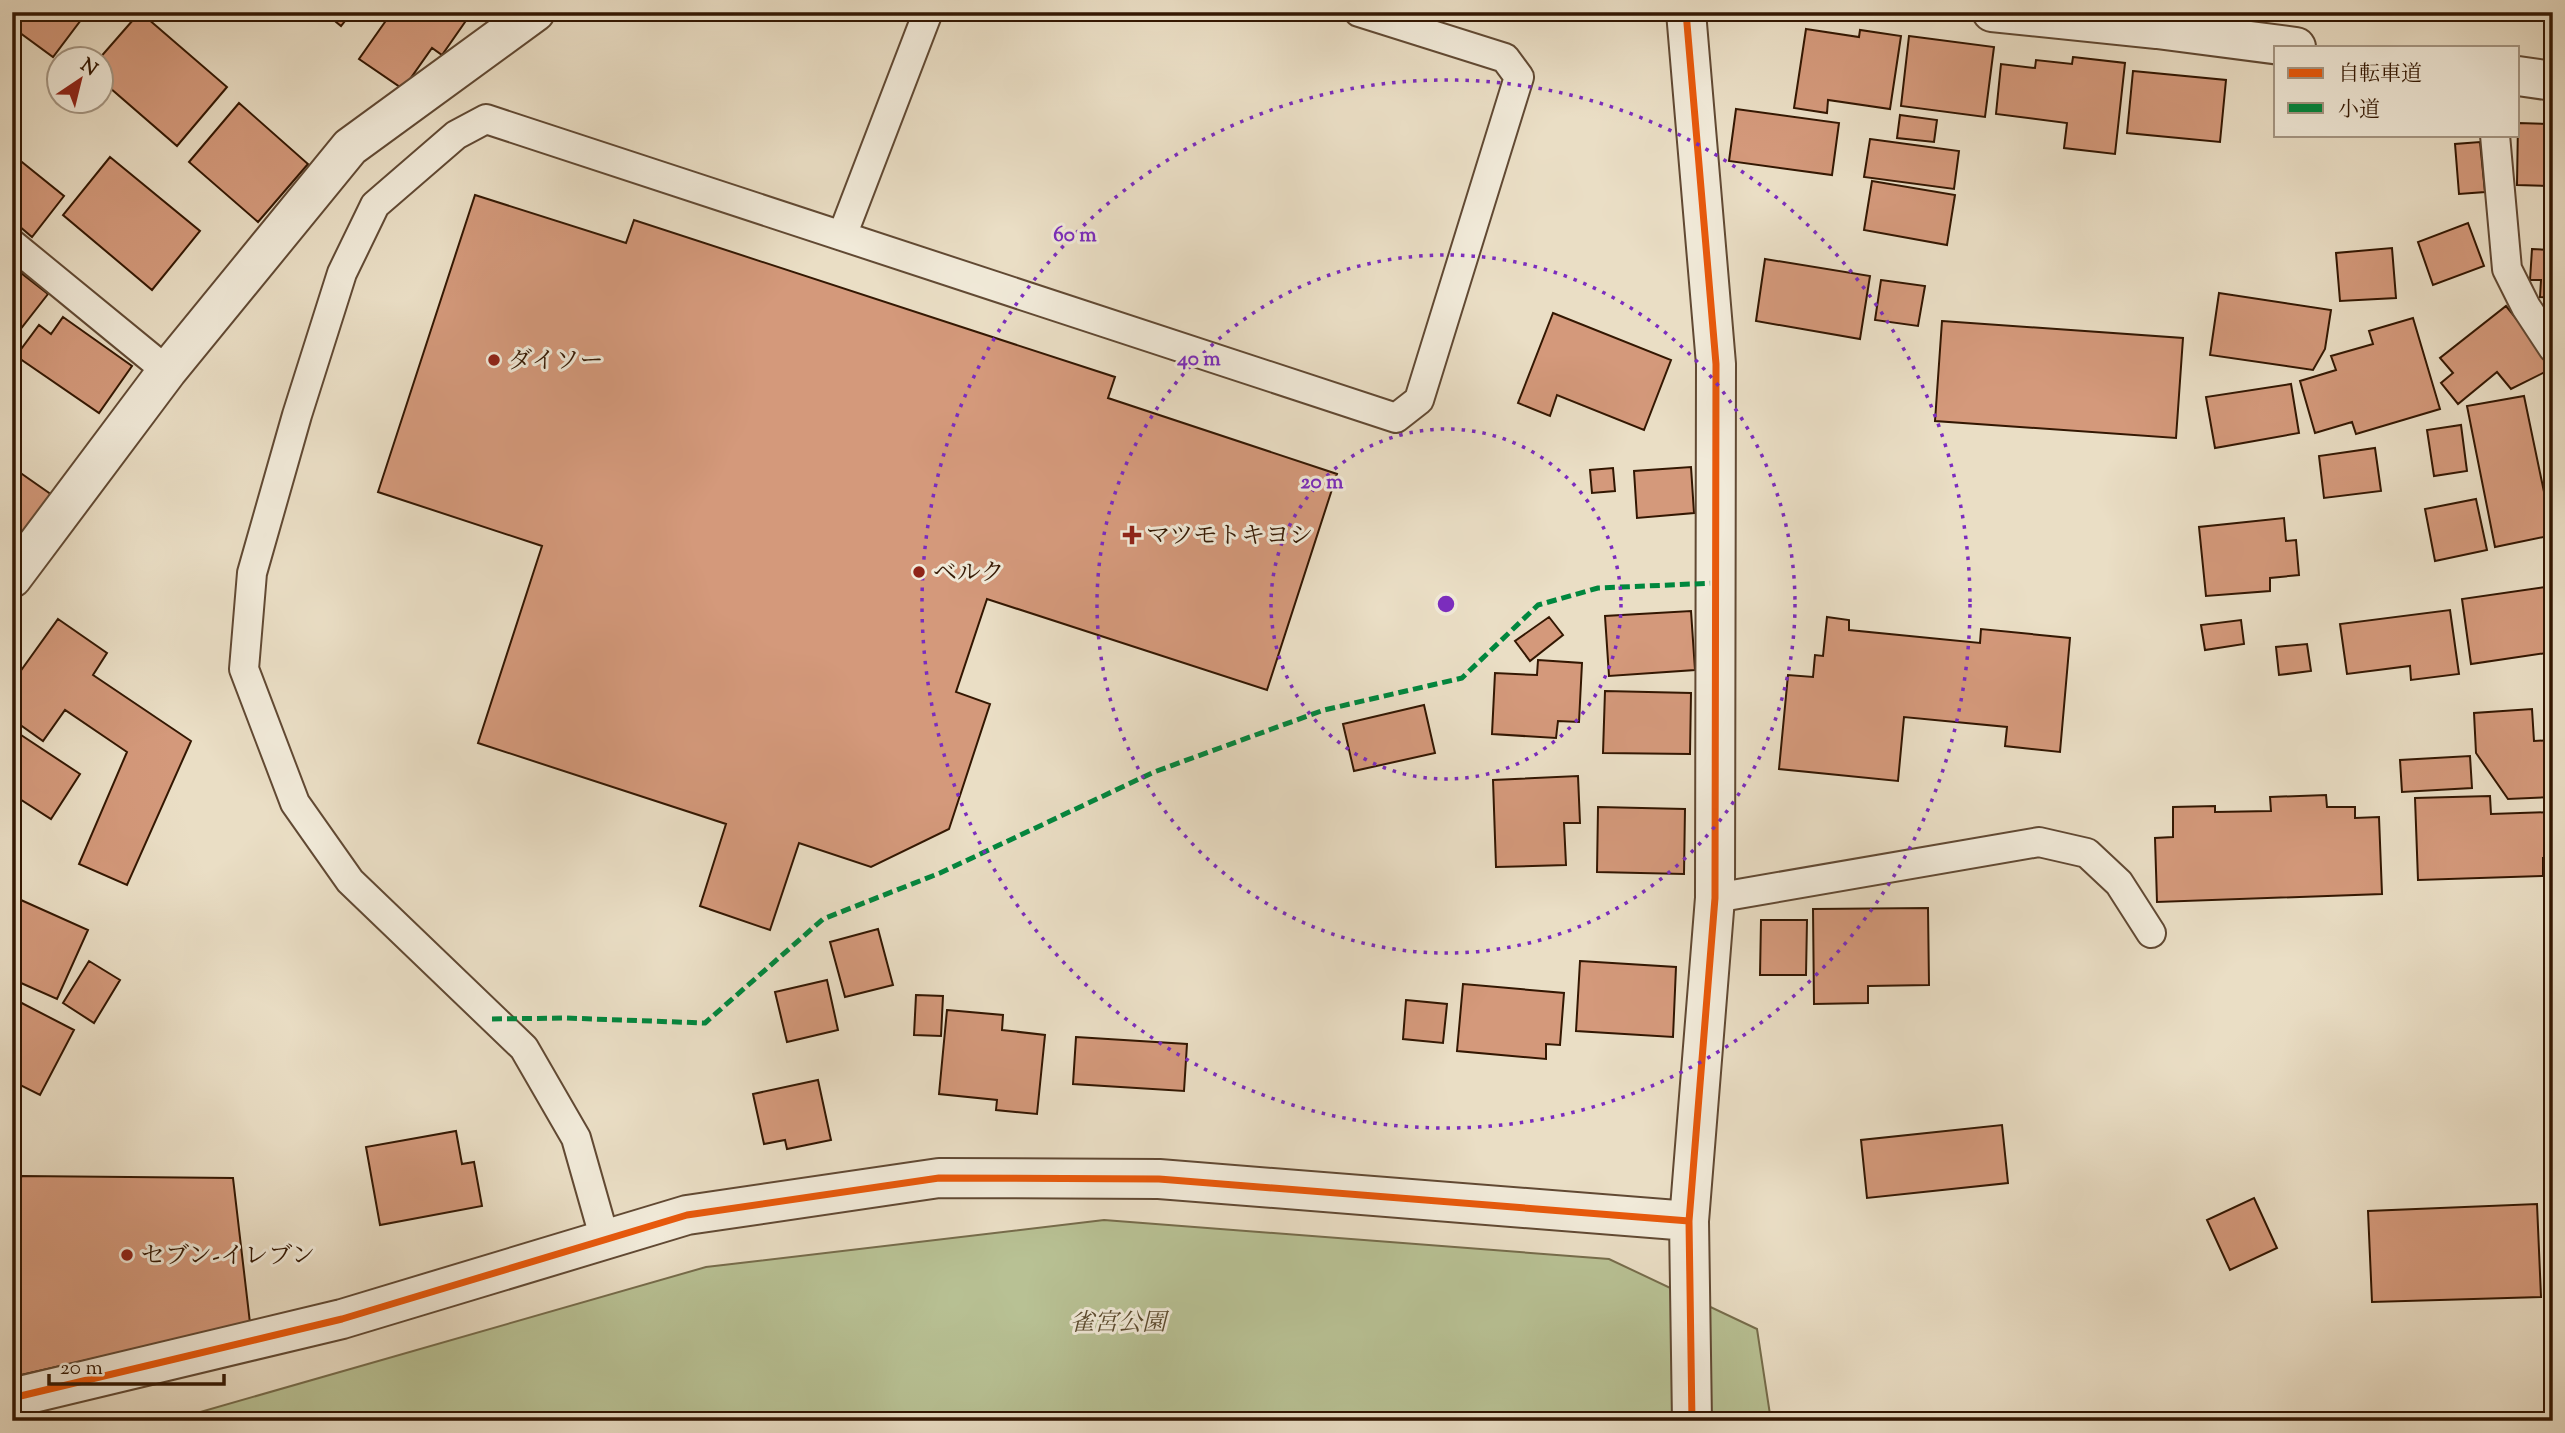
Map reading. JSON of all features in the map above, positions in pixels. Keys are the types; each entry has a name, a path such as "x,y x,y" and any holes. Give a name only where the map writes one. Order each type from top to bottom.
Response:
{"street":[{"path":"1686,12 1716,364 1715,898 1689,1221 1692,1421"},
{"path":"1992,12 2288,46"},
{"path":"12,578 167,371 350,147 531,13"},
{"path":"2520,76 2553,80"},
{"path":"12,1398 342,1319 687,1216 939,1178 1159,1179 1689,1221"}],"lane":[{"path":"842,236 928,12"},
{"path":"605,1240 576,1138 524,1048 350,881 295,803 244,670 252,573 297,415 342,273 375,205 456,135 486,119 1396,418 1419,400 1519,76 1505,58 1359,12"},
{"path":"2495,136 2507,269 2526,307 2553,348"},
{"path":"12,244 167,371"},
{"path":"1715,898 2039,842 2087,853 2119,883 2151,933"}],"green space":[{"name":"雀宮公園","path":"1104,1220 1609,1259 1757,1329 1771,1421 169,1421 706,1267"}],"building":[{"path":"12,12 87,12 61,46 46,46 46,52 12,27"},
{"path":"140,12 227,87 177,146 116,93 116,46 110,46"},
{"path":"324,12 352,12 341,26"},
{"path":"392,12 472,12 442,55 432,48 403,89 359,59"},
{"path":"1806,29 1859,37 1860,30 1901,36 1890,109 1828,100 1827,113 1794,108"},
{"path":"1909,36 1994,47 1985,117 1901,106"},
{"path":"2073,57 2125,63 2115,154 2064,148 2067,123 1996,114 2001,64 2035,68 2036,60 2072,64"},
{"path":"2133,71 2226,80 2220,142 2127,133"},
{"path":"239,103 308,164 258,222 189,162"},
{"path":"1736,109 1839,123 1832,175 1729,161"},
{"path":"1900,115 1937,120 1934,142 1897,138"},
{"path":"2520,123 2553,124 2553,186 2517,185"},
{"path":"1870,139 1959,151 1954,189 1864,177"},
{"path":"2480,142 2485,192 2459,194 2455,144"},
{"path":"12,154 64,196 32,237 12,220"},
{"path":"110,157 200,231 152,290 63,215"},
{"path":"1872,181 1955,195 1947,245 1864,230"},
{"name":"ベルク","path":"475,195 626,243 634,220 1115,377 1108,398 1337,474 1267,690 987,599 956,692 990,704 949,829 871,867 799,843 770,930 700,906 726,824 478,743 542,546 378,492"},
{"path":"2468,223 2484,266 2433,285 2418,242"},
{"path":"2392,248 2396,298 2340,301 2336,253"},
{"path":"2532,249 2553,250 2553,298 2540,297 2541,280 2530,280"},
{"path":"1765,259 1870,276 1860,339 1756,321"},
{"path":"12,266 48,294 12,340"},
{"path":"1881,280 1925,286 1918,326 1875,320"},
{"path":"2219,293 2331,310 2325,349 2313,370 2210,355"},
{"path":"2506,306 2553,364 2553,368 2511,389 2497,372 2458,404 2441,383 2453,373 2440,358"},
{"path":"1553,313 1671,360 1644,430 1557,395 1550,416 1518,403"},
{"path":"63,317 132,366 99,413 16,356 39,325 51,334"},
{"path":"2413,318 2440,409 2356,434 2352,422 2315,433 2300,381 2336,370 2331,356 2373,344 2369,331"},
{"path":"1942,321 2183,338 2176,438 1935,421"},
{"path":"2291,384 2299,433 2215,448 2206,397"},
{"path":"2524,396 2553,535 2495,547 2467,406"},
{"path":"2461,425 2467,471 2434,476 2427,430"},
{"path":"2375,448 2381,491 2324,498 2319,456"},
{"path":"12,467 52,495 18,544 12,541"},
{"path":"1691,467 1694,513 1637,518 1634,471"},
{"path":"1613,468 1615,491 1592,493 1590,470"},
{"path":"2476,499 2487,550 2435,561 2425,509"},
{"path":"2284,518 2286,541 2296,540 2299,575 2270,578 2270,591 2206,596 2199,527"},
{"path":"2553,586 2553,652 2471,664 2462,599"},
{"path":"2450,610 2459,674 2411,680 2410,666 2347,674 2340,624"},
{"path":"1691,611 1695,670 1609,676 1605,616"},
{"path":"1549,617 1563,635 1530,661 1515,641"},
{"path":"1827,617 1849,620 1849,630 1980,643 1981,629 2070,638 2060,752 2005,746 2007,727 1904,717 1898,781 1779,769 1788,675 1813,677 1815,655 1823,656"},
{"path":"58,619 107,653 93,675 191,741 127,885 79,864 127,752 65,710 43,741 12,719 12,683"},
{"path":"2241,620 2244,644 2205,650 2201,625"},
{"path":"2307,644 2311,671 2279,675 2276,647"},
{"path":"1538,660 1582,663 1579,722 1558,721 1556,738 1492,734 1495,673 1537,675"},
{"path":"1605,691 1691,693 1690,754 1603,753"},
{"path":"1424,705 1435,753 1354,771 1343,724"},
{"path":"2532,709 2534,741 2553,740 2553,797 2508,799 2476,753 2474,713"},
{"path":"12,729 80,774 51,819 12,794"},
{"path":"2470,756 2472,788 2402,792 2400,760"},
{"path":"1578,776 1580,823 1564,823 1566,865 1496,867 1493,780"},
{"path":"2326,795 2327,807 2355,807 2355,818 2379,817 2382,894 2157,902 2155,838 2173,837 2173,807 2215,806 2215,812 2271,811 2270,797"},
{"path":"2490,796 2491,814 2553,812 2553,858 2543,858 2543,876 2418,880 2415,798"},
{"path":"1598,807 1685,809 1684,874 1597,872"},
{"path":"12,896 88,930 57,999 12,979"},
{"path":"1928,908 1929,985 1868,986 1868,1003 1814,1004 1813,909"},
{"path":"1761,920 1807,920 1806,975 1760,975"},
{"path":"878,929 893,985 845,997 830,942"},
{"path":"89,961 120,980 94,1023 63,1003"},
{"path":"1580,961 1676,967 1673,1037 1576,1031"},
{"path":"827,980 838,1030 787,1042 775,992"},
{"path":"1463,984 1564,993 1560,1045 1546,1044 1546,1059 1457,1051"},
{"path":"916,995 943,996 941,1036 914,1035"},
{"path":"12,998 74,1030 40,1095 12,1081"},
{"path":"1406,1000 1447,1004 1443,1043 1403,1039"},
{"path":"947,1010 1003,1015 1002,1030 1045,1035 1037,1114 996,1110 997,1100 939,1094"},
{"path":"1076,1037 1187,1044 1184,1091 1073,1084"},
{"path":"818,1080 831,1140 787,1149 785,1140 764,1144 753,1094"},
{"path":"2002,1125 2008,1183 1867,1198 1861,1140"},
{"path":"456,1131 462,1164 474,1162 482,1206 380,1225 366,1147"},
{"name":"セブン-イレブン","path":"22,1176 233,1178 250,1323 12,1377 12,1188"},
{"path":"2254,1198 2277,1248 2230,1270 2207,1220"},
{"path":"2537,1204 2541,1297 2372,1302 2368,1211"}],"marked path":[{"path":"492,1019 565,1018 705,1023 823,919 940,873 1154,772 1324,710 1462,678 1538,605 1598,588 1716,583"}],"cycle path":[{"path":"1686,12 1716,364 1715,898 1689,1221 1692,1421"},
{"path":"12,1398 342,1319 687,1215 939,1178 1159,1179 1689,1221"}],"place":[{"name":"ダイソー","path":"494,360"},
{"name":"マツモトキヨシ","path":"1132,535"},
{"name":"ベルク","path":"919,572"},
{"name":"セブン-イレブン","path":"127,1255"}]}
